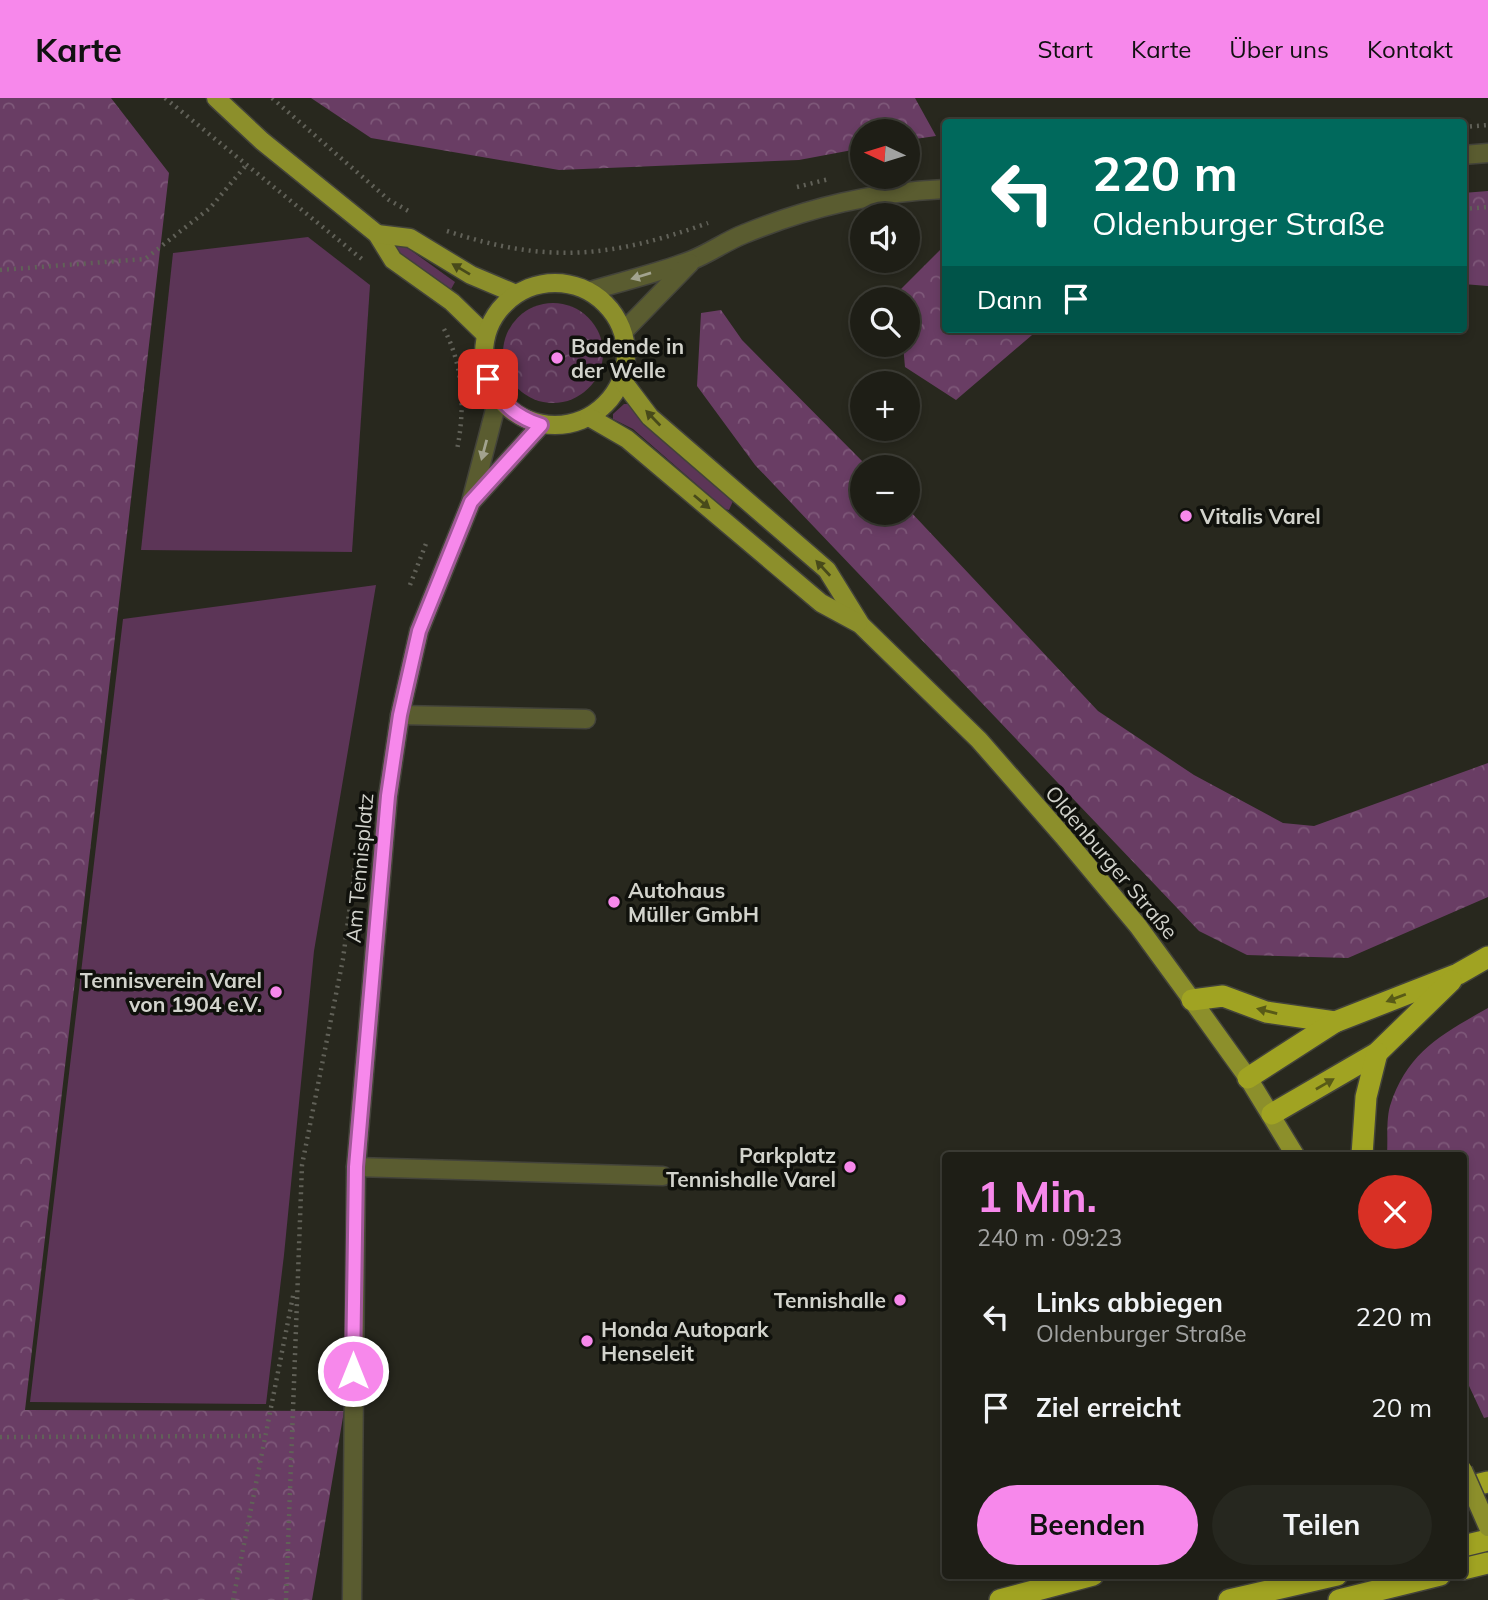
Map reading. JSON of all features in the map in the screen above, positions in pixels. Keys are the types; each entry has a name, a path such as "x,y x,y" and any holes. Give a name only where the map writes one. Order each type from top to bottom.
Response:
{"highway":[{"path":"1248,1078 1335,1022 1458,974 1488,957"},
{"path":"1272,1114 1377,1053 1458,974"},
{"path":"1192,1000 1223,996 1266,1012 1335,1022"},
{"path":"1362,1152 1366,1097 1377,1053"},
{"path":"1467,1487 1488,1482"},
{"path":"1467,1545 1488,1540"},
{"path":"1467,1568 1488,1563"},
{"path":"1000,1600 1078,1579"},
{"path":"1229,1600 1320,1579"},
{"path":"1339,1600 1424,1579"}],"main road":[{"path":"216,98 262,141 377,234 393,260 452,302 486,335"},
{"path":"377,234 410,238 471,275 516,294"},
{"path":"552,282 590,291 604,302 624,332 627,356 622,380 603,408 589,417 566,425 541,425 525,419 498,398 488,379 483,357 486,335 492,319 516,294 533,286 552,282"},
{"name":"Oldenburger Straße","path":"622,380 650,417 827,570 861,625 979,740 1138,926 1248,1078 1293,1152"},
{"name":"Oldenburger Straße","path":"589,417 627,439 821,603 861,625"},
{"path":"1467,1479 1488,1527"}],"street":[{"path":"1467,155 1488,153"},
{"path":"590,291 692,260 740,236 796,214 872,195 942,189"},
{"path":"624,332 692,260"},
{"name":"Am Tennisplatz","path":"352,1600 356,1167 388,796 400,715 419,631 471,502 498,398"},
{"name":"Am Tennisplatz","path":"471,502 541,425"},
{"path":"400,715 586,719"},
{"path":"356,1167 663,1176"}],"path":[{"path":"165,98 371,266"},
{"path":"272,98 389,200 424,220"},
{"path":"1467,127 1488,125"},
{"path":"0,270 145,259 210,208 247,164"},
{"path":"789,190 838,177"},
{"path":"1467,209 1488,207"},
{"path":"436,227 491,245 560,254 622,248 671,236 720,218"},
{"path":"233,1600 297,1277 286,1600"},
{"path":"0,1437 266,1436"}],"green space":[{"path":"0,98 111,98 169,173 25,1410 344,1411 312,1600 0,1600"},
{"path":"311,98 915,98 936,136 920,138 920,119 850,119 850,150 799,160 559,170 371,138"},
{"path":"1488,191 1488,286 1467,284 1467,193"},
{"path":"308,237 370,285 352,552 141,550 173,253"},
{"path":"394,241 455,282 450,291 398,253 392,246"},
{"path":"942,248 942,333 1034,333 956,400 920,377 920,371 911,371 905,367 904,357 920,357 920,287 903,287 920,273"},
{"path":"553,303 572,307 589,317 599,334 603,353 599,372 589,389 572,399 553,403 534,399 517,389 507,372 503,353 507,334 517,317 534,307"},
{"path":"721,310 742,340 856,455 850,455 850,525 920,525 920,522 1098,711 1194,775 1283,823 1314,826 1488,763 1488,897 1348,958 1247,955 1199,931 755,465 697,386 701,313"},
{"path":"624,404 628,404 733,501 729,510 633,429 613,419 613,414"},
{"path":"376,585 314,951 284,1255 266,1404 30,1402 123,619"},
{"path":"1488,1008 1488,1417 1484,1418 1467,1382 1467,1152 1387,1152 1390,1106 1397,1087 1416,1058 1428,1046"}],"place":[{"name":"Badende in der Welle","path":"557,358"},
{"name":"Vitalis Varel","path":"1186,516"},
{"name":"Autohaus Müller GmbH","path":"614,902"},
{"name":"Tennisverein Varel von 1904 e.V.","path":"276,992"},
{"name":"Parkplatz Tennishalle Varel","path":"850,1167"},
{"name":"Tennishalle","path":"900,1300"},
{"name":"Honda Autopark Henseleit","path":"587,1341"}],"route":[{"path":"353,1371 356,1167 388,796 400,715 419,631 471,502 541,425 510,410 498,398 488,379"}]}
